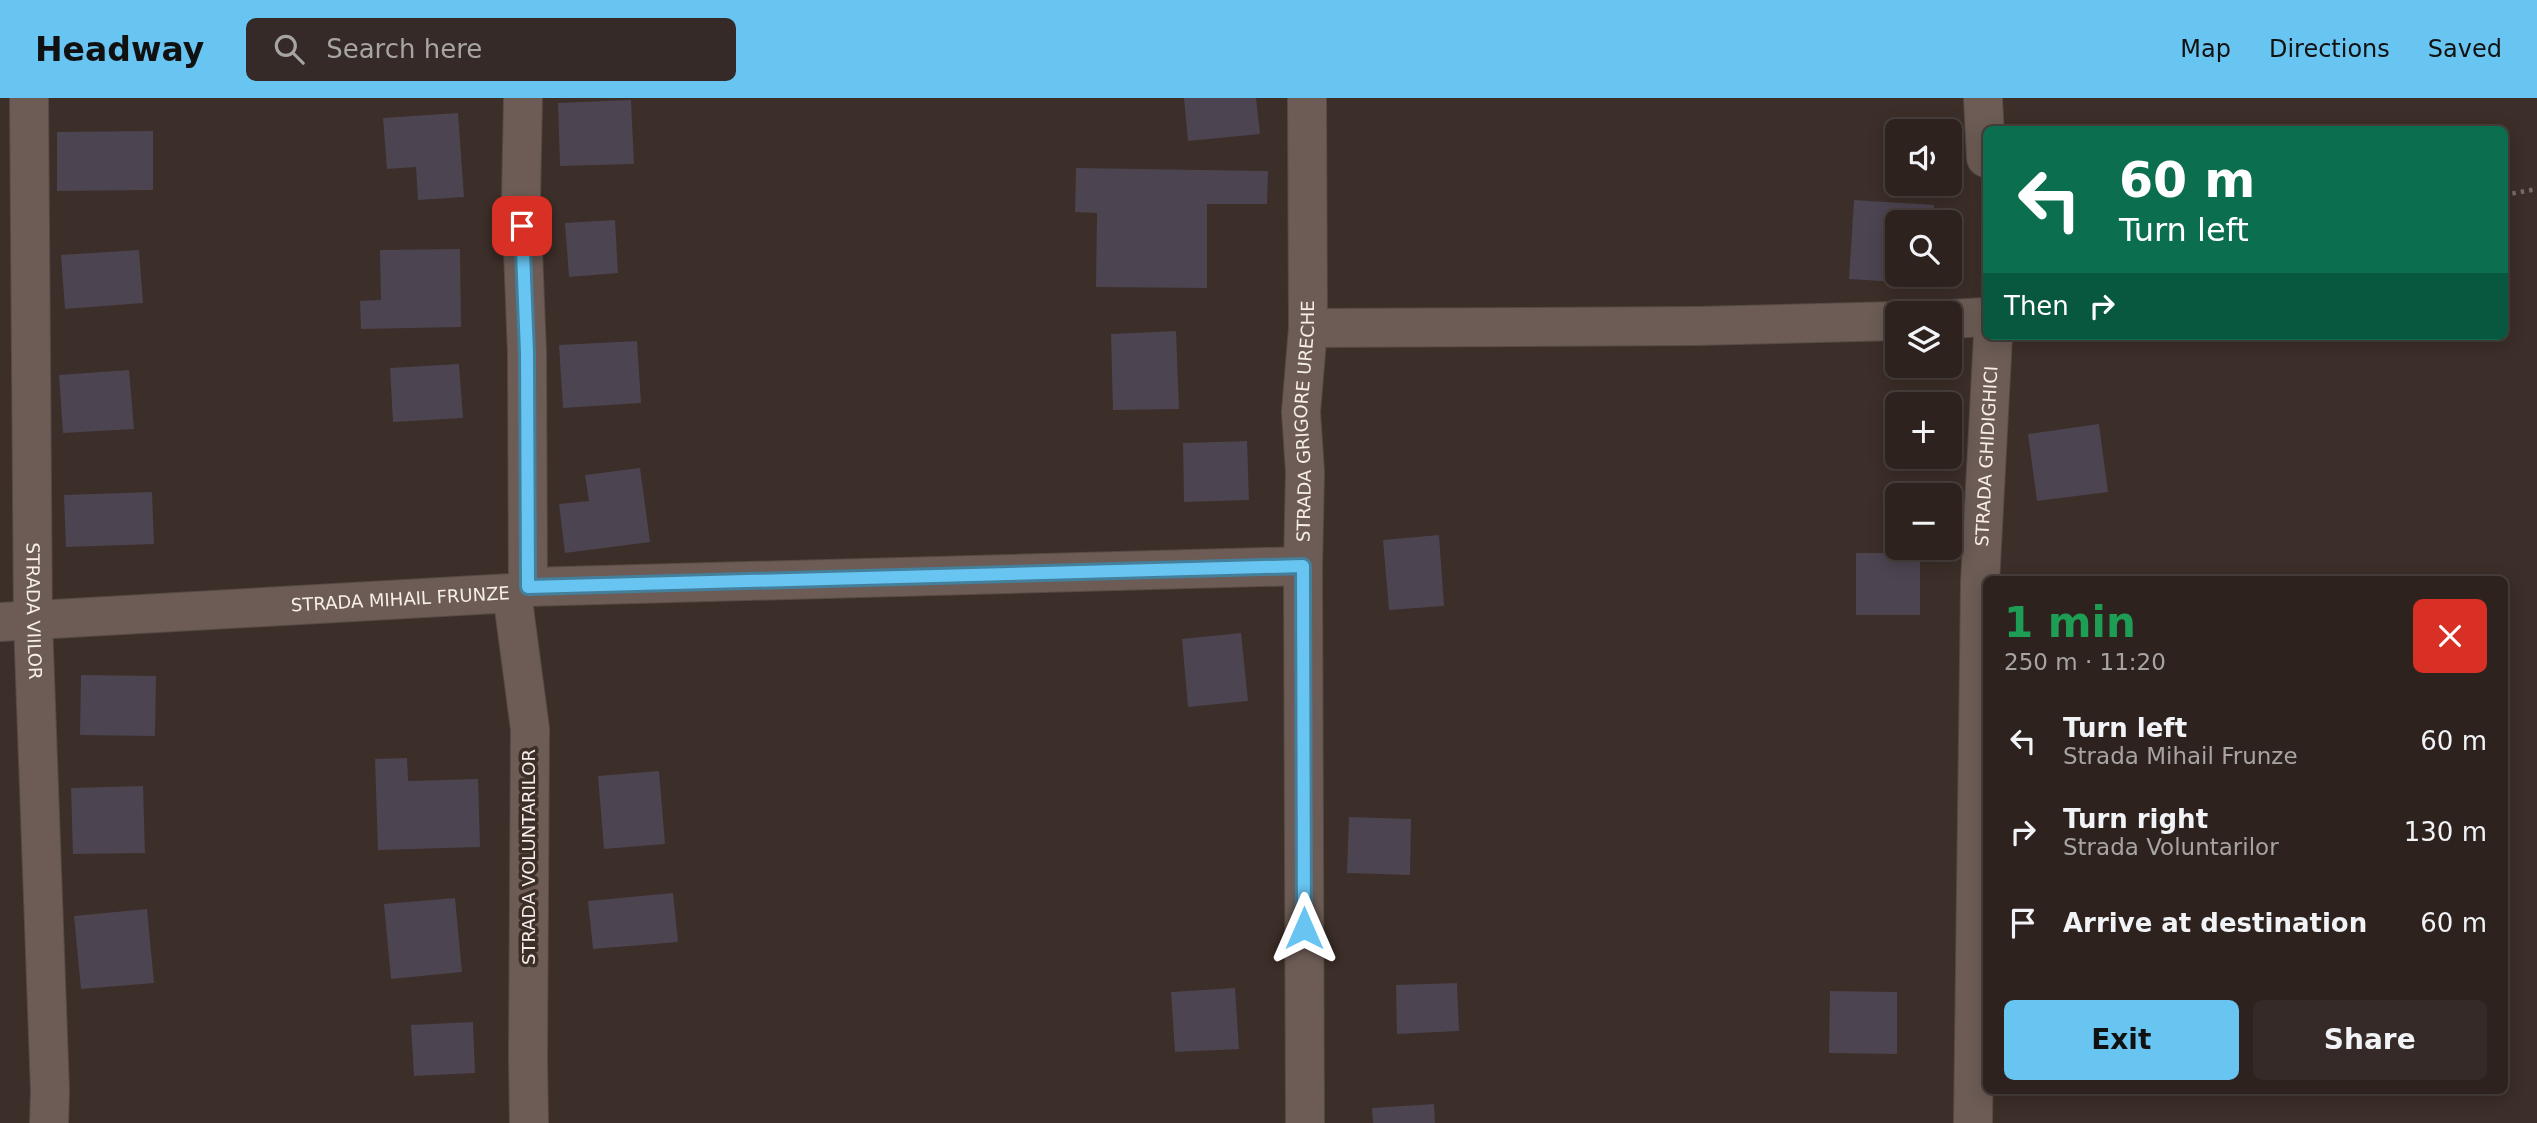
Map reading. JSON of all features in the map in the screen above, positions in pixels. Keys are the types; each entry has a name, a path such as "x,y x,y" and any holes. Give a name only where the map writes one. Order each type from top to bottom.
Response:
{"street":[{"name":"STRADA VIILOR","path":"29,98 16,622 51,1091 49,1123"},
{"name":"STRADA VOLUNTARILOR","path":"523,98 521,200 527,353 520,590 530,730 527,1059 529,1123"},
{"name":"STRADA GRIGORE URECHE","path":"1305,1123 1305,472 1301,412 1308,328 1307,98"},
{"path":"1983,98 1984,126"},
{"path":"1962,318 1983,317"},
{"path":"1308,328 1683,326 1885,321"},
{"name":"STRADA GHIDIGHICI","path":"1973,1123 1980,583 1993,340"},
{"name":"STRADA MIHAIL FRUNZE","path":"16,622 520,590 1303,566"}],"path":[{"path":"2508,194 2537,189"}],"building":[{"path":"1184,98 1256,98 1260,134 1188,141"},
{"path":"631,100 634,164 560,166 558,103"},
{"path":"458,113 464,197 418,200 416,167 387,169 383,118"},
{"path":"153,131 153,190 57,191 57,132"},
{"path":"1076,168 1268,171 1267,204 1207,204 1207,288 1096,287 1097,213 1075,212"},
{"path":"1854,200 1934,205 1934,210 1885,210 1885,281 1849,279"},
{"path":"615,220 618,273 569,277 565,223"},
{"path":"460,249 461,327 361,329 360,301 381,300 380,250"},
{"path":"139,250 143,303 65,309 61,255"},
{"path":"1176,331 1179,409 1113,410 1111,334"},
{"path":"637,341 641,403 563,408 559,345"},
{"path":"459,364 463,418 393,422 390,368"},
{"path":"129,370 134,429 63,433 59,375"},
{"path":"2099,424 2108,492 2037,501 2028,434"},
{"path":"1247,441 1249,500 1184,502 1183,443"},
{"path":"640,468 650,542 565,553 559,504 589,501 585,475"},
{"path":"152,492 154,544 66,547 64,495"},
{"path":"1439,535 1444,606 1389,610 1383,540"},
{"path":"1856,553 1885,553 1885,560 1920,560 1920,615 1856,615"},
{"path":"1241,633 1248,701 1188,707 1182,639"},
{"path":"81,675 156,676 155,736 80,735"},
{"path":"407,758 408,781 478,779 480,847 378,850 375,759"},
{"path":"659,771 665,844 604,849 598,776"},
{"path":"143,786 145,853 73,854 71,788"},
{"path":"1349,817 1411,819 1410,875 1347,873"},
{"path":"673,893 678,942 593,949 588,901"},
{"path":"455,898 462,972 391,979 384,904"},
{"path":"147,909 154,983 81,989 74,916"},
{"path":"1457,983 1459,1031 1397,1034 1396,985"},
{"path":"1235,988 1239,1049 1175,1052 1171,992"},
{"path":"1830,991 1897,992 1897,1054 1829,1053"},
{"path":"473,1022 475,1073 414,1076 411,1025"},
{"path":"1434,1104 1435,1123 1373,1123 1372,1108"}],"route":[{"path":"522,226 527,353 528,587 1303,566 1304,928"}]}
